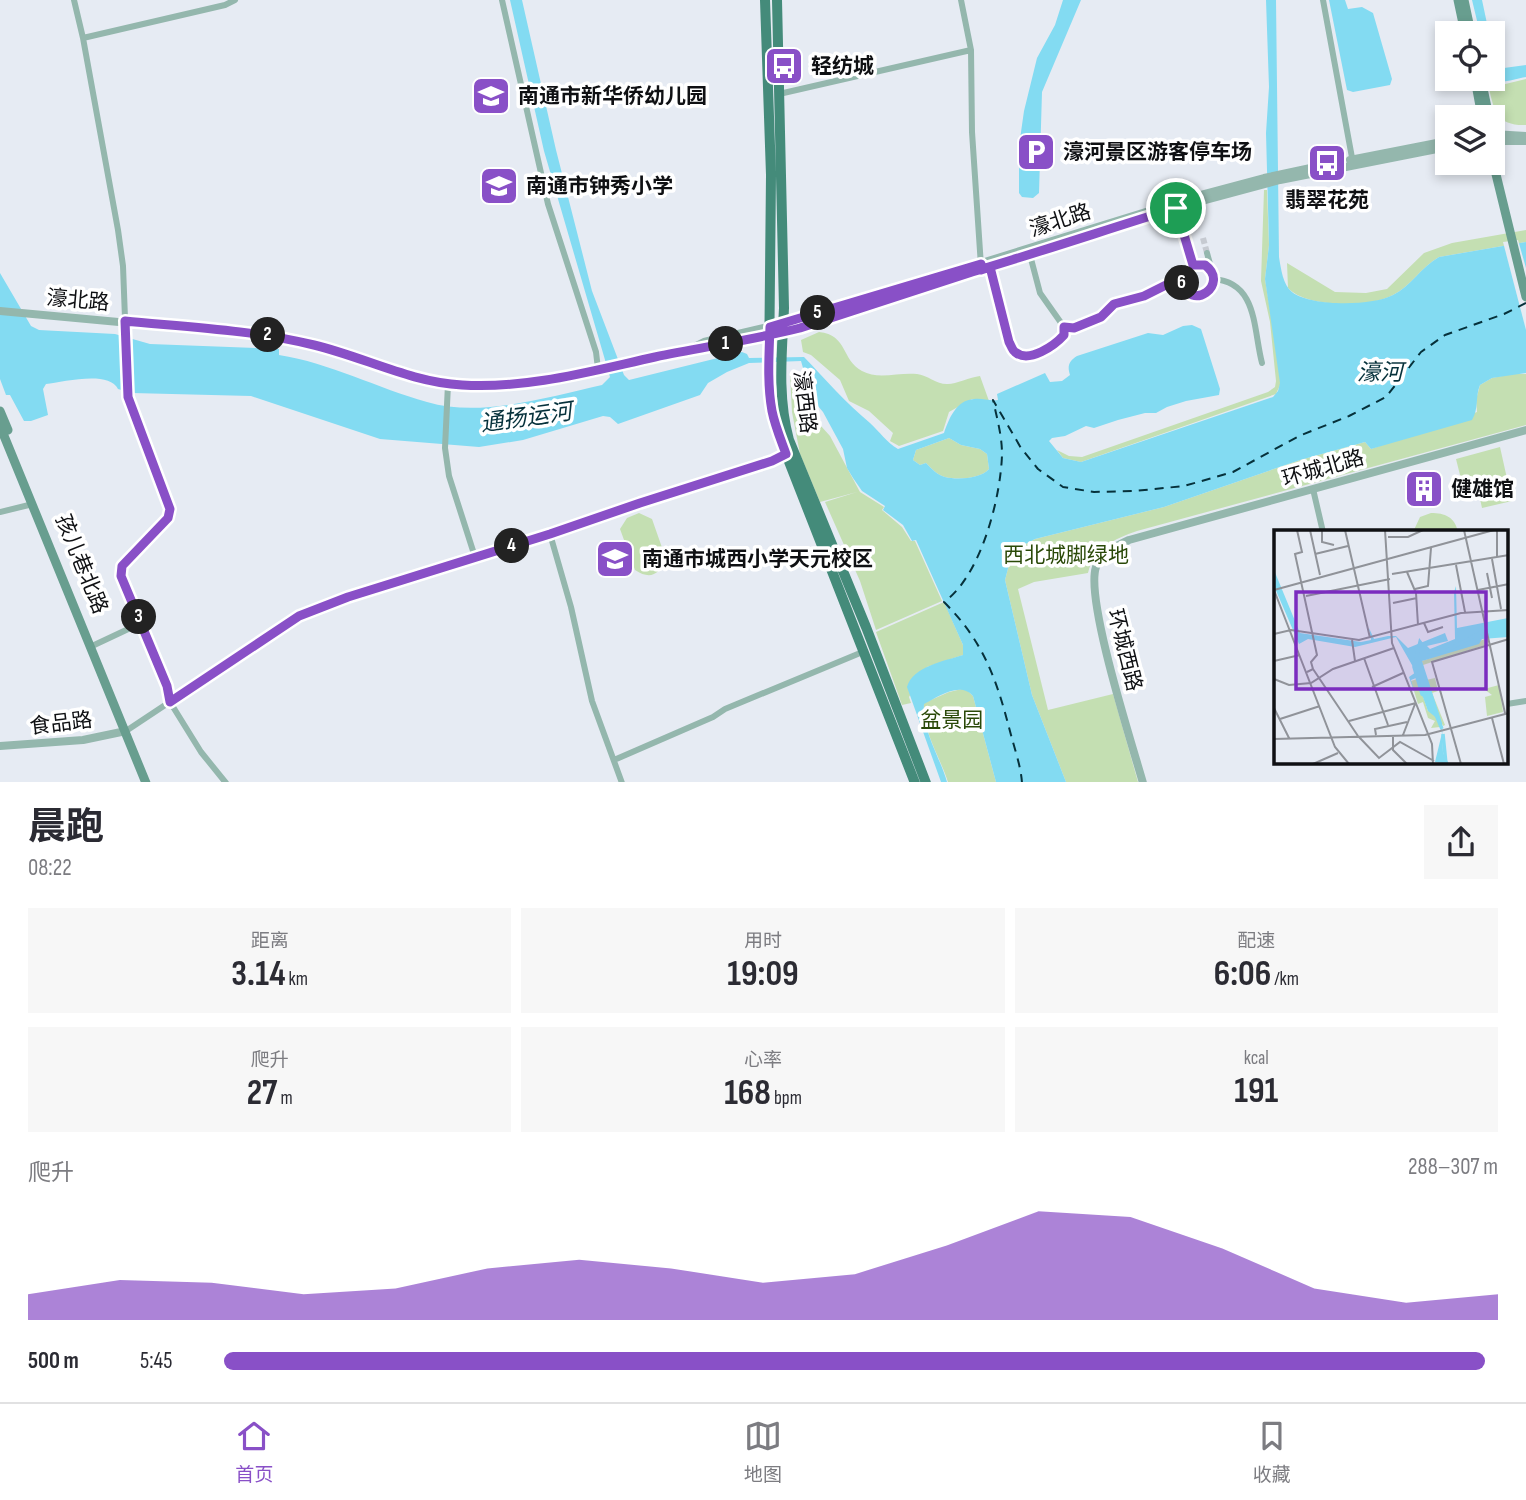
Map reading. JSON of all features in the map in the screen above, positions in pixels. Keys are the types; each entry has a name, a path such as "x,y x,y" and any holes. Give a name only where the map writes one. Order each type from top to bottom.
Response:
{"main road":[{"name":"濠西路","path":"765,0 770,162 769,374 772,413 786,454 926,782"},
{"name":"濠西路","path":"777,0 782,401 789,440 869,649 915,782"},
{"path":"1458,0 1462,21"},
{"path":"1464,0 1468,21"},
{"path":"1496,175 1526,297"},
{"name":"孩儿巷北路","path":"0,411 146,782"},
{"name":"孩儿巷北路","path":"0,426 93,646"}],"street":[{"path":"74,0 123,265 128,397 170,509 168,518 122,566 121,576 167,686 170,702 201,752 226,782"},
{"path":"83,38 225,5 235,0"},
{"path":"502,0 548,204 601,369"},
{"path":"961,0 971,50 972,132 984,267 1009,342 1016,353 1023,356 1036,354 1059,341 1064,335 1064,327 1040,293 1030,255"},
{"path":"1323,0 1353,162"},
{"path":"779,94 971,50"},
{"path":"1505,135 1526,136"},
{"path":"1505,141 1526,141"},
{"name":"濠北路","path":"984,267 1130,216 1280,177 1435,144"},
{"name":"濠北路","path":"1353,162 1435,149"},
{"name":"濠北路","path":"0,311 270,335 329,348 402,373 448,384 510,385 547,381 688,350 704,342 783,328 1030,255 1265,181"},
{"path":"1176,208 1193,265"},
{"path":"1207,253 1213,277 1210,290 1201,296 1185,291 1181,281 1184,271 1193,265 1205,265 1213,277 1236,284 1250,305 1262,363"},
{"path":"1064,327 1074,328 1092,321 1101,317 1114,304 1137,299 1168,284 1181,281"},
{"path":"448,384 445,448 449,476 475,557"},
{"name":"环城北路","path":"1129,540 1526,430"},
{"path":"127,731 299,616 348,597 550,534 772,461 786,454"},
{"path":"1313,489 1323,530"},
{"path":"0,512 33,504"},
{"path":"550,534 571,607 592,701 622,782"},
{"name":"环城西路","path":"1129,540 1102,557 1096,568 1094,590 1143,782"},
{"path":"93,646 141,623"},
{"path":"614,760 713,717 725,709 869,649"},
{"path":"1508,704 1526,701"},
{"name":"食品路","path":"0,746 62,742 127,731"}],"green space":[{"path":"1526,79 1526,125 1505,121 1505,105 1493,105 1490,91 1505,91 1505,84"},
{"path":"1264,190 1267,190 1269,245 1265,279 1281,383 1276,394 1081,462 1063,458 1057,450 1069,456 1082,457 1268,392 1275,387 1270,322 1261,281"},
{"path":"1526,230 1526,242 1439,257 1399,291 1383,299 1339,304 1309,299 1288,288 1287,263 1335,292 1366,293 1387,289 1424,253 1452,243"},
{"path":"819,332 835,338 850,361 868,374 917,374 948,384 980,376 989,401 972,399 949,412 943,431 899,446 890,441 893,433 869,411 849,401 840,380 811,355 803,352 801,340"},
{"path":"804,372 811,415 830,436 860,492 884,507 882,510 902,527 911,541 915,541 942,601 876,630 860,581 825,502 857,492 820,502 800,454 792,412 790,374"},
{"name":"西北城脚绿地","path":"1526,374 1526,425 1137,531 1120,537 1100,551 1088,573 1034,582 1018,589 1048,710 1113,694 1138,782 1066,782 1032,695 1005,580 1011,557 1020,547 1035,539 1164,507 1300,460 1365,442 1371,449 1477,412 1476,400 1480,385 1492,378"},
{"path":"949,438 987,454 989,469 975,477 950,478 939,475 926,463 920,465 913,460 916,450"},
{"path":"1500,447 1512,501 1482,508 1477,485 1463,487 1456,459"},
{"path":"639,513 652,519 666,559 657,572 650,575 635,570 620,529 627,518"},
{"path":"1431,513 1441,514 1449,517 1457,530 1414,530 1420,517"},
{"path":"944,602 963,645 963,655 927,667 909,697 911,703 902,705 876,632"},
{"name":"盆景园","path":"962,689 973,696 996,782 948,782 929,734 924,703"}],"water":[{"name":"濠河","path":"510,0 522,0 592,291 624,375 629,380 742,352 749,358 804,357 898,449 944,433 954,411 968,400 998,400 997,394 1045,373 1050,382 1062,381 1070,375 1069,364 1077,356 1148,333 1163,335 1192,325 1201,329 1220,389 1219,395 1186,401 1156,413 1145,413 1094,428 1086,426 1049,441 1063,458 1081,462 1273,397 1278,391 1280,383 1265,279 1269,245 1266,0 1276,0 1279,257 1286,285 1301,297 1327,302 1357,303 1384,299 1411,282 1439,257 1526,242 1526,373 1492,378 1480,385 1476,412 1472,420 1371,449 1365,442 1300,460 1164,507 1035,539 1020,547 1011,557 1005,580 1032,695 1066,782 996,782 973,696 962,690 955,690 924,704 926,724 947,782 941,782 907,687 910,680 923,669 963,655 963,645 916,540 912,541 903,525 883,510 885,506 862,491 847,468 843,449 823,412 812,399 801,361 749,363 708,383 700,395 618,424 610,417 603,416 523,440 479,447 380,439 251,396 132,393 118,389 105,380 74,380 46,384 43,389 48,415 24,421 10,395 6,395 0,379 0,273 31,326 39,330 115,334 150,344 279,349 279,355 317,364 408,396 448,406 470,408 514,404 602,385 610,377 544,151","holes":["949,438 961,445 980,449 987,454 989,469 974,477 950,478 939,475 926,463 920,465 913,460 916,450"]},
{"path":"1063,0 1081,0 1042,92 1039,193 1033,198 1022,197 1019,193 1019,146 1024,111 1037,58 1055,25"},
{"path":"1329,0 1345,0 1348,9 1362,7 1373,13 1392,79 1390,85 1353,92 1347,90"},
{"path":"1472,0 1482,0 1486,21 1477,21"},
{"path":"1526,65 1526,77 1505,82 1505,68"}],"pier":[{"path":"1518,240 1526,268 1526,330 1503,242"}],"ferry route":[{"path":"1022,782 1006,715 988,664 970,632 944,602 969,574 987,534 993,513 1002,454 993,400 1021,448 1038,469 1063,487 1094,492 1184,486 1233,472 1299,436 1349,416 1386,397 1421,352 1445,335 1504,314 1526,303"}],"tunnel":[{"path":"1203,238 1207,253"}],"place":[{"name":"轻纺城","path":"784,66"},
{"name":"南通市新华侨幼儿园","path":"491,96"},
{"name":"濠河景区游客停车场","path":"1036,152"},
{"name":"翡翠花苑","path":"1327,163"},
{"name":"南通市钟秀小学","path":"499,186"},
{"name":"健雄馆","path":"1424,489"},
{"name":"南通市城西小学天元校区","path":"615,559"}],"route":[{"path":"1176,208 1030,255 990,267 981,270 972,272 800,328 770,335 705,348 657,356 547,381 510,385 448,384 375,365 329,348 270,335 125,321 128,397 170,509 168,518 122,566 121,576 167,686 170,702 299,616 348,597 550,534 772,461 786,454 770,399 769,374 769,350 770,335 770,327 981,264 981,270 990,267 1009,342 1016,353 1023,356 1036,354 1059,341 1064,335 1064,327 1074,328 1101,317 1114,304 1144,296 1168,284 1181,281 1190,295 1206,294 1213,285 1212,274 1205,265 1193,265 1176,208"}],"water label":[{"name":"通扬运河","path":"526,417"}]}
